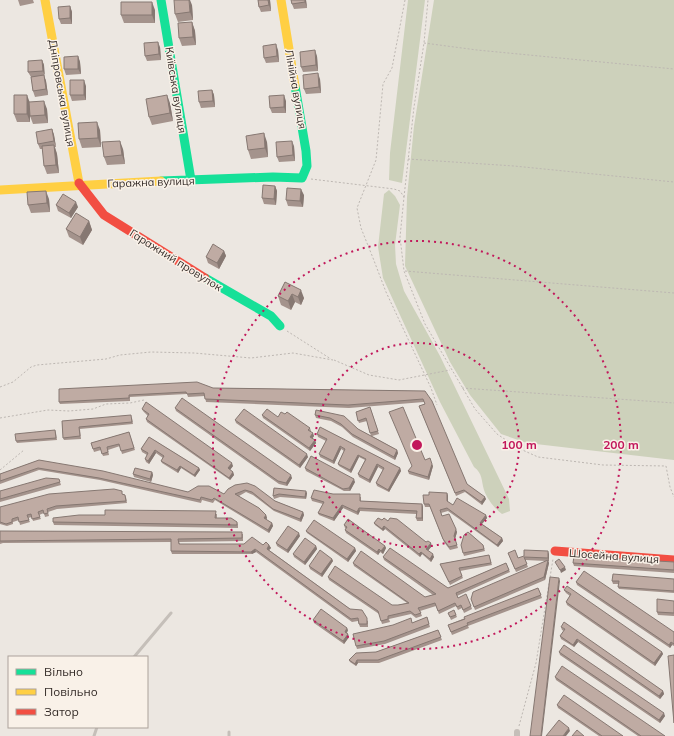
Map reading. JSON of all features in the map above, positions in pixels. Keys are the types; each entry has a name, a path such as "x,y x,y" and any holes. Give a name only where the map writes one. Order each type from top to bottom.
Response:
{"street":[{"name":"Дніпровська вулиця","path":"45,0 79,185"},
{"name":"Київська вулиця","path":"161,0 191,180"},
{"name":"Лінійна вулиця","path":"280,0 306,151 307,166 302,178"},
{"name":"Гаражна вулиця","path":"0,190 191,180 273,177 302,178"},
{"name":"Гаражний провулок","path":"79,185 104,215 191,271 271,316 280,326"},
{"name":"Шосейна вулиця","path":"555,551 674,560"}],"lane":[{"path":"135,656 171,613"}],"path":[{"path":"405,0 392,68 383,84 378,120 376,160 368,185 358,208 361,228 386,292 423,374 431,388 437,406"},
{"path":"428,0 424,43 414,107 400,237 404,271 425,324 475,409 497,434 518,448 538,457 602,465 666,466 670,487 674,496"},
{"path":"424,43 477,50 674,69"},
{"path":"408,159 514,166 674,182"},
{"path":"302,178 394,189 400,191 404,197"},
{"path":"404,271 674,293"},
{"path":"280,326 333,360 369,375 399,380 423,374 451,370"},
{"path":"0,387 13,382 31,367 37,365 106,359 120,355 151,352 194,353 251,358 292,353 333,360"},
{"path":"462,388 674,404"},
{"path":"0,418 48,410 69,411 93,409 106,404 130,404 144,400"},
{"path":"0,470 24,450"},
{"path":"517,734 536,663 548,579 555,551"}],"green space":[{"path":"408,0 425,0 402,183 389,180 390,153"},
{"path":"434,0 674,0 674,460 527,443 501,434 470,395 450,362 405,266 407,197 414,126"},
{"path":"389,190 395,196 400,205 395,245 396,264 404,291 440,356 509,499 510,511 502,514 492,504 485,493 480,475 474,467 440,402 383,278 378,247 384,194"}],"building":[{"path":"174,0 189,0 190,12 175,14"},
{"path":"258,0 268,0 269,5 259,7"},
{"path":"291,0 305,0 305,2 292,4"},
{"path":"121,2 152,2 152,15 121,15"},
{"path":"70,6 70,18 59,19 58,7"},
{"path":"192,22 193,37 179,38 178,23"},
{"path":"158,42 159,54 145,56 144,43"},
{"path":"276,44 277,56 264,58 263,46"},
{"path":"315,50 316,65 301,67 300,52"},
{"path":"78,56 78,69 64,69 64,57"},
{"path":"42,60 43,71 28,72 28,61"},
{"path":"318,73 319,87 304,89 303,75"},
{"path":"44,75 46,89 33,91 31,77"},
{"path":"70,80 84,80 84,95 70,95"},
{"path":"212,90 213,101 199,102 198,91"},
{"path":"14,95 27,95 27,114 14,114"},
{"path":"167,95 170,113 149,117 146,99"},
{"path":"284,95 284,107 270,108 269,96"},
{"path":"44,101 45,115 30,116 29,102"},
{"path":"97,122 98,138 79,139 78,123"},
{"path":"52,129 54,141 38,144 36,132"},
{"path":"264,133 265,148 248,150 246,136"},
{"path":"120,141 122,155 104,157 102,142"},
{"path":"292,141 293,155 277,157 276,142"},
{"path":"54,145 56,165 44,166 42,146"},
{"path":"263,185 275,186 274,199 262,198"},
{"path":"287,188 301,189 300,201 286,200"},
{"path":"46,191 47,203 28,205 27,192"},
{"path":"63,194 76,202 69,213 56,205"},
{"path":"76,213 89,221 80,237 66,229"},
{"path":"213,244 224,251 217,263 206,257"},
{"path":"285,282 301,290 298,297 292,294 288,301 278,296"},
{"path":"197,382 213,388 425,391 432,401 467,484 485,497 481,502 464,490 455,493 419,406 425,404 423,399 348,405 205,399 204,393 187,394 186,392 129,395 129,398 59,402 59,389"},
{"path":"182,398 291,475 286,483 278,481 175,408"},
{"path":"146,402 232,463 228,468 233,472 229,478 146,419 149,414 142,409"},
{"path":"370,407 378,431 370,433 366,418 358,421 356,412"},
{"path":"403,407 425,460 430,458 432,464 428,477 408,471 412,466 389,412"},
{"path":"244,409 307,454 299,465 235,420"},
{"path":"267,409 278,417 281,412 285,414 287,412 310,428 308,430 313,433 310,437 315,440 309,448 262,415"},
{"path":"316,410 344,416 358,429 397,450 394,457 352,434 341,424 330,418 315,415"},
{"path":"131,415 132,422 79,427 80,436 63,438 62,421"},
{"path":"320,427 400,468 388,490 376,483 384,468 377,464 369,480 358,474 366,459 358,455 350,470 338,464 345,449 340,446 333,461 319,454 327,439 317,434"},
{"path":"55,430 56,438 16,441 15,434"},
{"path":"129,432 134,448 121,451 119,444 107,447 108,452 102,454 100,447 93,449 91,443"},
{"path":"149,437 199,468 194,475 180,466 177,470 161,461 164,456 155,450 148,461 145,459 148,453 141,449"},
{"path":"311,456 354,479 349,488 343,489 305,468"},
{"path":"39,460 103,471 188,492 198,486 209,486 224,494 228,489 235,485 247,483 255,486 275,501 303,512 300,519 273,509 252,492 245,490 235,494 259,508 266,515 264,518 272,523 268,530 214,498 212,500 201,497 200,500 99,478 38,468 0,481 0,474"},
{"path":"135,468 152,472 150,479 133,474"},
{"path":"46,478 59,479 60,482 0,499 0,491"},
{"path":"274,488 306,491 305,497 279,494 273,496"},
{"path":"114,489 122,491 122,494 125,495 126,501 56,506 47,509 48,513 44,514 43,510 38,512 40,517 32,519 31,514 27,515 29,520 19,522 18,517 12,519 12,522 6,524 0,522 0,507 49,494"},
{"path":"314,490 333,494 360,494 360,501 422,504 422,518 416,518 417,511 359,508 357,512 342,505 333,518 318,513 324,502 311,498"},
{"path":"429,492 447,493 447,501 453,505 457,498 486,515 480,523 502,538 497,545 447,508 440,510 442,516 449,514 456,529 454,536 457,545 449,547 443,539 429,504 424,504 423,495 429,495"},
{"path":"105,510 216,511 215,518 231,518 237,522 237,525 53,522 53,518 79,515 105,515"},
{"path":"378,518 382,520 384,518 388,521 390,518 397,519 426,542 428,541 431,543 426,549 433,554 430,559 421,552 419,554 384,526 382,529 374,523"},
{"path":"348,519 385,546 381,551 379,549 377,552 345,530 347,527 344,525"},
{"path":"314,520 355,548 347,559 306,531"},
{"path":"288,526 299,533 287,550 276,543"},
{"path":"0,531 242,532 242,538 178,539 179,544 244,544 252,537 263,545 266,542 269,545 267,549 350,609 362,610 367,618 367,624 359,624 358,618 351,619 255,549 251,552 171,551 171,539 0,541"},
{"path":"468,532 483,545 484,549 463,553 461,545 464,535"},
{"path":"305,538 316,546 304,562 293,554"},
{"path":"390,548 448,588 506,563 509,570 456,593 458,598 466,594 471,606 463,610 461,605 457,607 455,603 438,611 435,603 418,608 421,613 415,615 410,611 388,616 388,619 381,621 378,611 328,577 335,566 392,605 409,603 353,563 361,551 425,597 436,594 383,557"},
{"path":"320,550 332,559 321,574 309,566"},
{"path":"515,550 518,558 524,556 524,550 548,551 548,558 524,557 527,564 515,569 508,553"},
{"path":"489,555 491,563 459,568 462,576 449,582 440,564"},
{"path":"574,556 674,562 674,570 573,563"},
{"path":"559,559 565,567 560,570 555,562"},
{"path":"548,560 544,577 474,607 471,599 473,592"},
{"path":"584,571 674,632 674,644 671,642 669,645 576,582"},
{"path":"613,574 674,579 674,591 618,587 619,581 612,581"},
{"path":"550,577 559,578 541,736 530,736"},
{"path":"567,586 662,652 654,663 566,602 571,594 564,590"},
{"path":"538,588 541,595 467,623 468,625 451,632 448,625 465,619 464,617"},
{"path":"657,599 674,601 674,613 657,612"},
{"path":"321,609 347,628 345,632 348,634 343,641 313,620"},
{"path":"454,610 456,615 450,617 448,613"},
{"path":"427,617 429,624 384,641 356,646 353,634 393,625 411,618 412,623"},
{"path":"564,622 663,691 659,696 577,639 573,645 560,636 565,629 561,627"},
{"path":"438,630 441,637 378,660 357,660 355,664 349,660 356,653 376,652"},
{"path":"564,645 664,713 659,720 559,652"},
{"path":"674,655 674,723 668,656"},
{"path":"562,666 665,736 641,736 555,677"},
{"path":"564,695 623,736 602,736 557,705"},
{"path":"559,720 569,728 563,736 546,736"},
{"path":"577,730 584,736 572,736"}],"traffic: fast":[{"path":"161,0 191,180"},
{"path":"161,181 273,177 302,178 307,166 306,151 295,86"},
{"path":"205,278 271,316 280,326"}],"traffic: slow":[{"path":"45,0 79,183"},
{"path":"281,0 295,86"},
{"path":"0,190 161,181"}],"traffic: jam":[{"path":"79,183 104,215 205,278"},
{"path":"555,551 674,560"}]}
